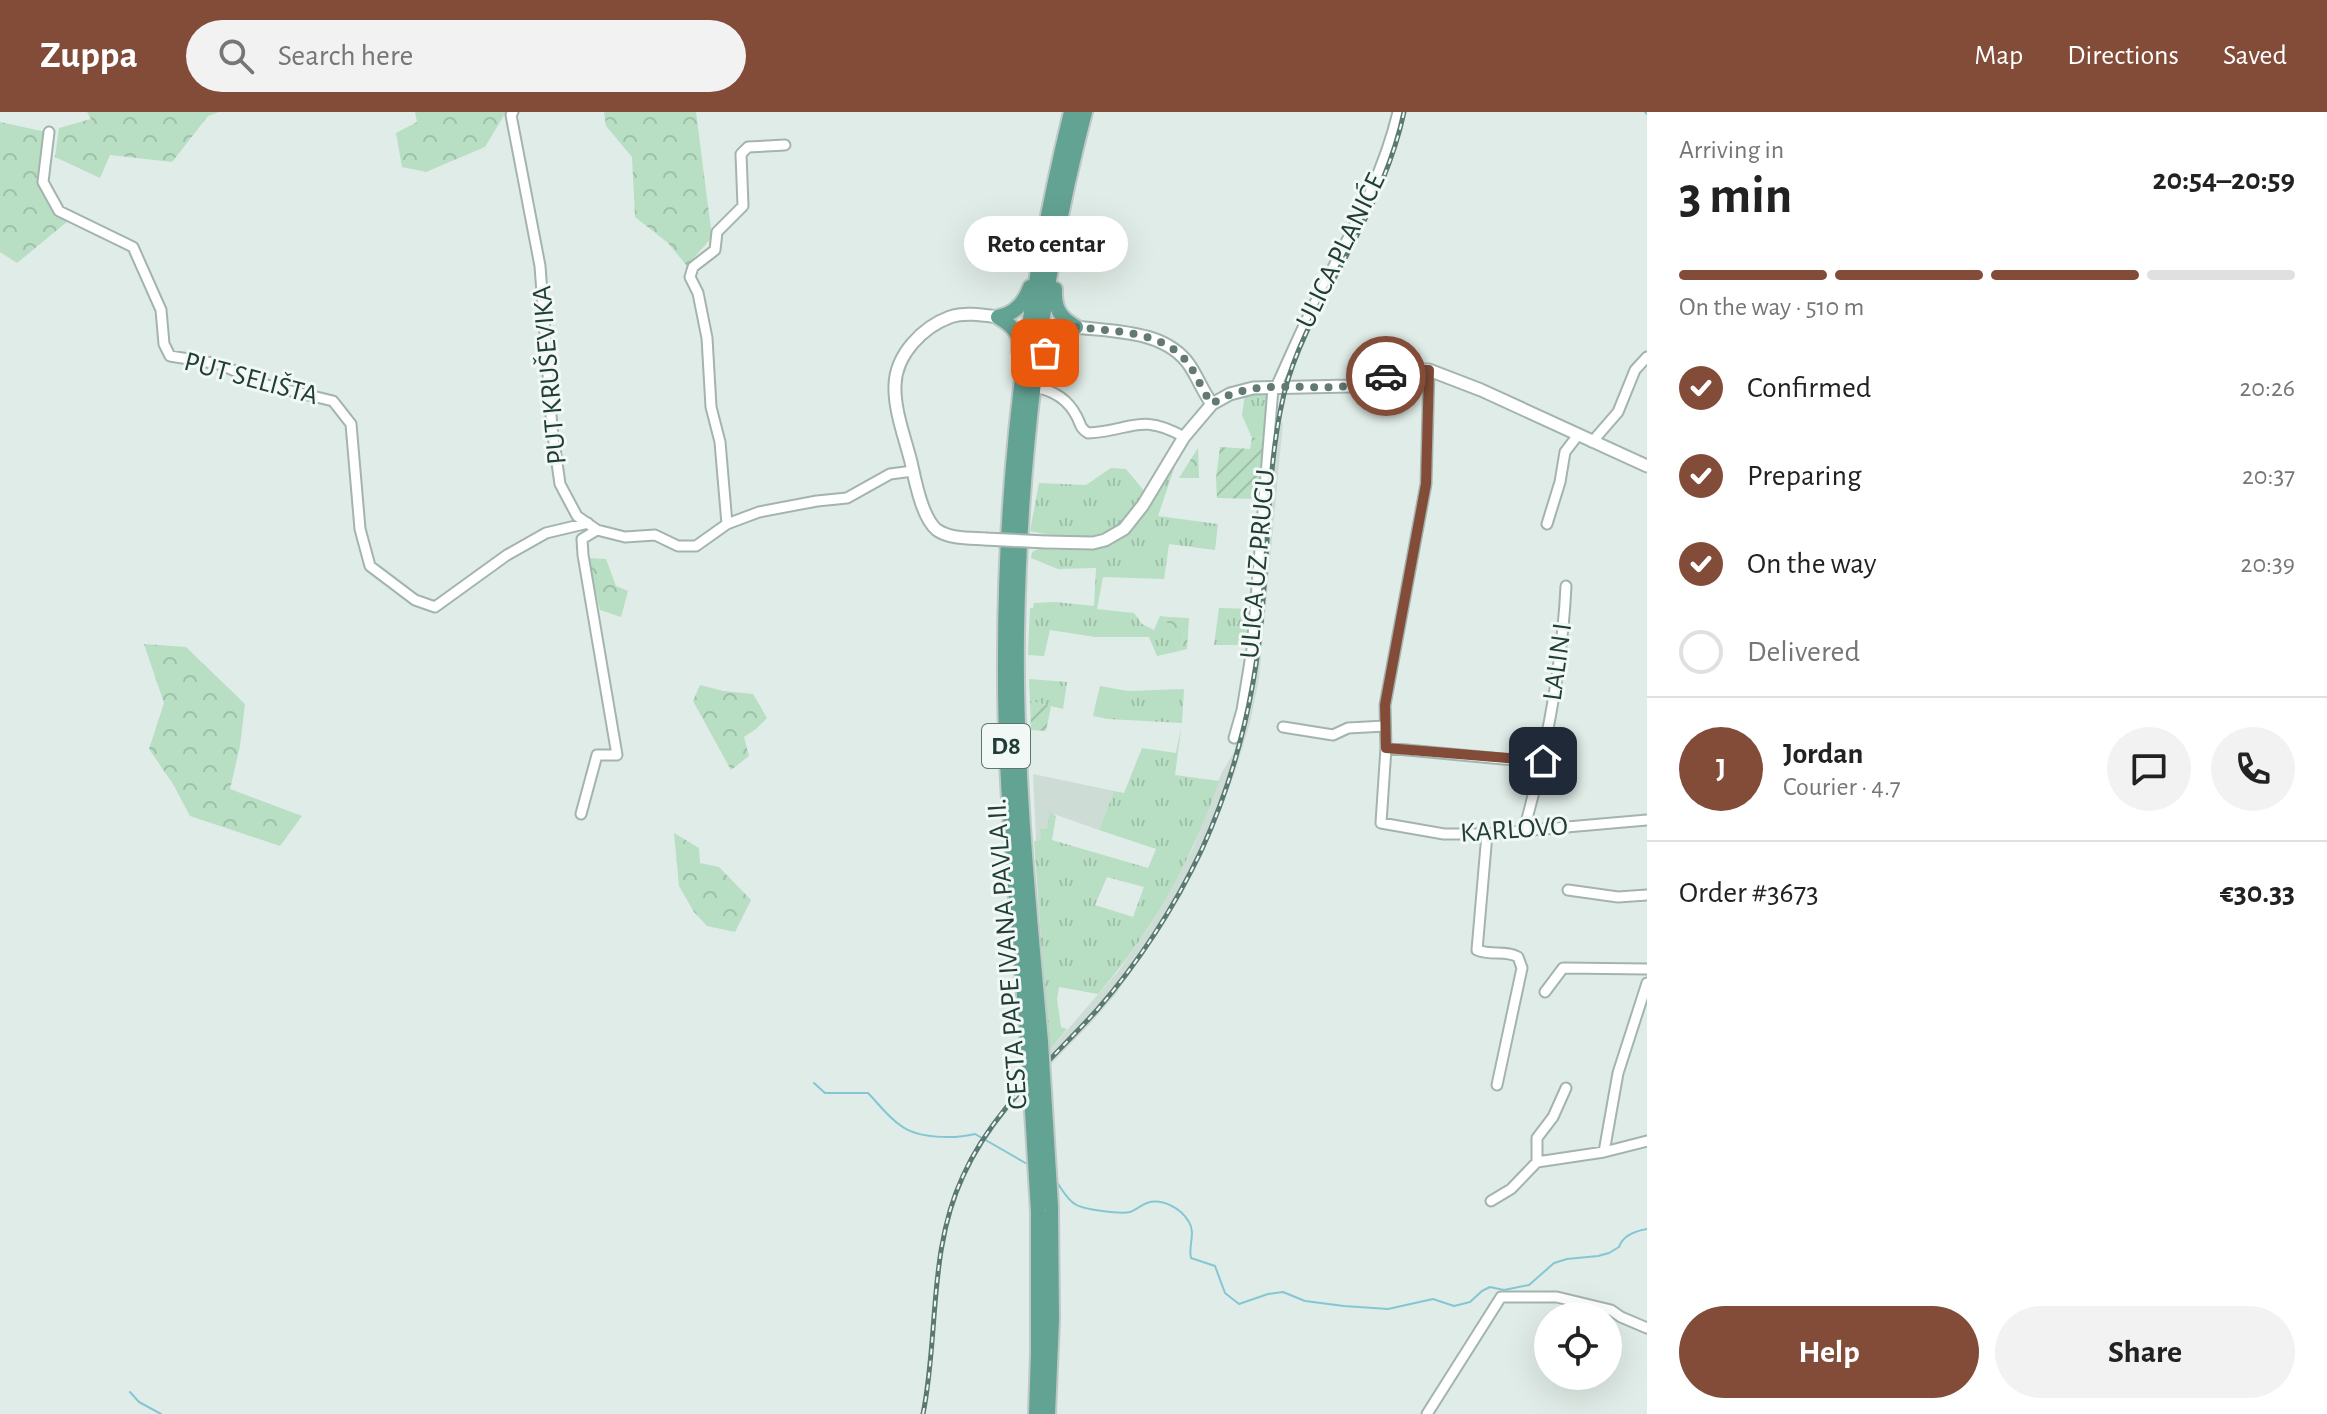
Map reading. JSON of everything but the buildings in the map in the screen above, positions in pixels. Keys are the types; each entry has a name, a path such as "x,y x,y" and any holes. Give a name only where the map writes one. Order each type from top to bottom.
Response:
{"main road":[{"name":"CESTA PAPE IVANA PAVLA II.","path":"1034,1043 1010,823 1005,659 1009,517 1023,376 1045,270 1071,112"},
{"name":"CESTA PAPE IVANA PAVLA II.","path":"1048,1414 1052,1320 1021,781 1018,673 1021,528 1045,270 1085,112"},
{"path":"998,317 1012,313 1024,302 1045,270 1055,282 1056,309 1076,327"},
{"path":"998,317 1019,335 1018,355 1023,376"},
{"path":"1036,368 1051,338 1065,329 1076,327"},
{"name":"CESTA PAPE IVANA PAVLA II.","path":"1036,1414 1044,1208"}],"street":[{"name":"PUT KRUŠEVIKA","path":"513,112 511,115 540,266 552,428 560,484 577,516 597,530 625,537 655,535 678,546 696,546 727,524 759,512 847,498 890,474 913,471"},
{"name":"ULICA PLANIĆE","path":"1275,387 1377,178 1398,112"},
{"name":"PUT SELIŠTA","path":"49,132 43,182 59,211 133,247 161,310 164,344 170,356 219,364 267,385 333,401 351,424 360,529 370,566 415,600 435,607 507,555 546,533 588,523"},
{"path":"727,524 720,442 711,407 707,338 698,293 690,277 693,267 715,250 717,232 743,206 741,154 748,147 785,145"},
{"path":"998,317 979,314 952,316 930,327 909,347 895,380 895,394 927,517 937,529 950,536 1046,542 1093,543 1105,540 1124,529 1143,505 1184,437 1221,398 1241,391 1275,387 1350,386 1406,370 1429,370 1481,390 1647,466"},
{"path":"1076,327 1149,336 1163,342 1190,366 1212,404"},
{"path":"1592,442 1618,412 1635,370 1647,357"},
{"path":"1429,370 1426,484 1385,705 1386,748 1543,761"},
{"path":"1034,387 1046,389 1062,399 1088,433 1145,423 1168,427 1184,437"},
{"name":"ULICA UZ PRUGU","path":"1234,738 1252,649 1275,387"},
{"path":"1547,524 1560,482 1565,452 1578,435"},
{"path":"581,814 597,755 617,755 583,555 582,539 597,530"},
{"name":"LALIN I","path":"1524,830 1543,761 1559,662 1566,586"},
{"path":"1283,727 1333,735 1348,728 1385,726"},
{"name":"KARLOVO","path":"1386,748 1381,823 1444,834 1487,834 1647,820"},
{"path":"1487,834 1477,950 1512,954 1518,957 1522,968 1497,1085"},
{"path":"1568,890 1618,897 1647,895"},
{"path":"1545,992 1563,968 1647,969"},
{"path":"1604,1152 1618,1073 1647,983"},
{"path":"1537,1162 1537,1138 1553,1117 1566,1088"},
{"path":"1491,1201 1511,1189 1537,1162 1604,1152 1647,1141"},
{"path":"1427,1414 1501,1297 1557,1297 1611,1310 1647,1328"}],"shaded area":[{"path":"1283,422 1259,679 1235,772 1201,858 1158,933 1115,995 1048,1067 1049,1051 1120,969 1151,924 1193,848 1221,774 1234,752 1242,719 1272,427"},
{"path":"1033,774 1114,791 1099,830 1051,813 1041,841 1036,841"}],"green space":[{"path":"87,112 219,112 208,116 172,162 110,155 100,178 55,157 59,128 91,119"},
{"path":"415,112 506,112 485,147 426,172 402,167 396,133 417,122"},
{"path":"604,112 696,112 712,237 687,266 668,243 635,217 632,157 606,126"},
{"path":"0,122 46,132 41,171 68,221 17,263 0,252"},
{"path":"1269,392 1266,437 1252,438 1242,415 1245,394"},
{"path":"1266,437 1261,499 1217,498 1220,447 1250,449 1252,438"},
{"path":"1198,448 1199,478 1179,478"},
{"path":"1175,466 1158,516 1218,524 1215,550 1169,544 1164,579 1103,577 1097,609 1134,613 1142,624 1154,630 1160,616 1169,617 1164,621 1185,634 1179,651 1157,656 1149,637 1095,637 1050,630 1044,656 1028,655 1030,608 1034,603 1055,602 1094,606 1096,568 1058,569 1031,558 1032,552 1038,549 1091,548 1123,537 1147,510"},
{"path":"1111,468 1126,469 1145,492 1122,522 1101,534 1089,536 1065,537 1030,531 1039,483 1086,485"},
{"path":"587,558 606,559 616,586 628,591 621,617 600,610"},
{"path":"1219,608 1253,609 1249,645 1214,645"},
{"path":"1169,617 1189,618 1187,649 1179,651 1185,634 1164,621"},
{"path":"144,644 186,647 245,704 230,789 302,816 280,846 190,816 149,749 164,703"},
{"path":"1029,679 1067,682 1063,709 1030,701"},
{"path":"700,685 753,694 767,718 744,737 749,756 731,770 693,701"},
{"path":"1100,686 1128,691 1184,689 1182,723 1093,716"},
{"path":"1030,701 1051,706 1046,731 1031,730"},
{"path":"1182,725 1175,775 1219,781 1208,810 1169,893 1136,945 1098,994 1059,987 1057,999 1061,1027 1067,1029 1049,1051 1034,841 1041,840 1040,829 1047,829 1050,812 1056,816 1052,840 1148,868 1156,849 1099,830 1114,791 1124,793 1142,748 1176,753","holes":["1107,877 1144,887 1133,917 1095,905"]},
{"path":"674,833 699,848 700,863 719,867 751,900 735,932 707,926 694,912 679,886"}],"waterway":[{"path":"814,1083 825,1093 868,1093 907,1130 947,1137 975,1134 1029,1165"},
{"path":"1055,1180 1072,1202 1086,1208 1130,1212 1153,1202 1165,1203 1176,1209 1191,1226 1191,1258 1215,1266 1225,1293 1239,1304 1283,1292 1305,1301 1344,1306 1388,1309 1433,1299 1454,1306 1470,1302 1490,1287 1504,1290 1529,1285 1554,1263 1609,1253 1630,1234 1647,1229"},
{"path":"130,1392 139,1402 161,1414"}],"railway":[{"path":"923,1414 939,1263 952,1204 963,1176 975,1152 1006,1108 1097,1010 1142,953 1180,891 1215,819 1236,758 1251,696 1263,600 1272,471 1284,394 1305,336 1382,180 1404,112"}],"way so far":[{"path":"1045,353 1051,338 1065,329 1076,327 1149,336 1182,356 1212,404 1230,394 1253,388 1350,386 1386,376"}],"place":[{"name":"Reto centar","path":"1045,353"}],"route":[{"path":"1386,376 1406,370 1429,370 1426,484 1385,705 1386,748 1543,761"}]}
